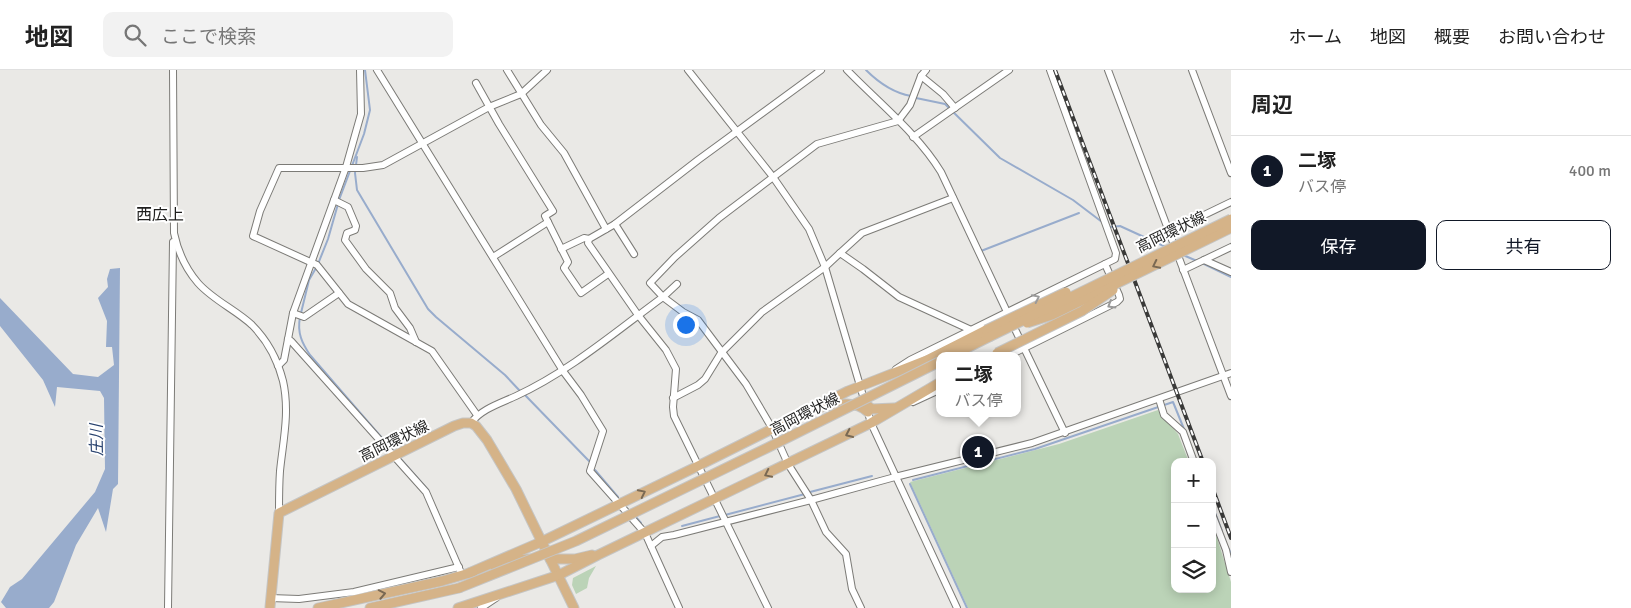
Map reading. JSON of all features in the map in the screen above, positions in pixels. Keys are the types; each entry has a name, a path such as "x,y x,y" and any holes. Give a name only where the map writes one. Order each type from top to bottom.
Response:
{"main road":[{"name":"高岡環状線","path":"959,352 988,334 1231,219"},
{"name":"高岡環状線","path":"988,334 1052,315 1231,228"},
{"path":"1001,352 1082,311 1138,273"},
{"path":"946,352 988,334"},
{"path":"318,608 442,581 541,542 566,528 698,466 813,408 884,376 936,356"},
{"name":"高岡環状線","path":"398,608 459,588 576,541 936,364"},
{"path":"458,608 472,606 501,594 559,576 602,553 871,423 936,385"},
{"path":"813,408 833,405 856,405 872,409 900,406"},
{"name":"高岡環状線","path":"279,513 454,426 471,423"},
{"path":"471,423 476,426 487,440 516,489 574,608"},
{"path":"270,603 279,513"},
{"path":"540,581 566,528"},
{"path":"464,571 485,571 518,560 574,559 602,553"},
{"name":"高岡環状線","path":"370,608 459,588"}],"street":[{"path":"168,608 174,233 173,70"},
{"path":"278,366 284,360 293,313 346,167 361,114 360,70"},
{"path":"377,70 563,371 581,395 603,431 590,471 645,533 680,608"},
{"path":"507,70 541,125 564,154 606,229"},
{"path":"477,415 432,351 348,304 317,265 253,236 260,211 279,168 363,168 383,165 489,107 521,94 547,70"},
{"path":"688,70 772,177 808,229 825,266 871,423 957,608"},
{"path":"561,249 584,238 589,239 615,224 821,70"},
{"path":"847,70 932,158 1065,432"},
{"path":"913,137 1009,70"},
{"path":"884,376 910,360 1115,259 1116,254 1104,217 1050,70"},
{"path":"1108,70 1231,396"},
{"path":"1193,70 1231,173"},
{"path":"861,608 852,589 846,554 826,532 811,500 788,464 772,428 746,384 698,320 683,312 663,297 650,283 719,218 817,144 898,121 910,105 922,72 955,108"},
{"path":"476,83 553,211 545,216 568,262 564,268 581,293 608,274"},
{"path":"673,398 698,385 705,379 721,353 762,312 825,266 862,233 953,198"},
{"path":"334,200 348,207 356,226 355,230 347,233 345,240 366,269 390,293 395,308 410,328 416,342"},
{"path":"1169,232 1231,202"},
{"path":"493,257 548,222"},
{"path":"615,224 634,254"},
{"path":"174,233 178,250 190,274 208,292 252,325 264,339 278,366 286,397 287,413 280,471 279,513"},
{"path":"589,239 588,243 608,274 666,350 676,369 673,398 674,416 768,608"},
{"path":"1183,270 1231,247"},
{"path":"840,253 899,297 972,330"},
{"path":"1204,260 1231,272"},
{"path":"1016,352 1117,302 1120,299 1119,295 1105,264"},
{"path":"471,423 477,415 563,371 663,297 677,284"},
{"path":"1057,288 1076,323"},
{"path":"293,313 304,317 338,293"},
{"path":"270,603 354,592 464,571 426,492 288,339"},
{"path":"651,546 662,537 895,477 1001,452 1065,432 1231,373"},
{"path":"900,406 916,402 936,392"},
{"path":"1158,400 1164,415 1183,432 1193,458"},
{"path":"1216,524 1226,550 1231,572"},
{"path":"481,608 501,594"}],"green space":[{"path":"1158,410 1178,434 1187,458 1171,458 1171,593 1216,593 1216,535 1231,582 1231,608 968,608 910,482 1059,444"},
{"path":"596,566 589,578 587,588 576,594 572,585 573,578"}],"water":[{"path":"120,268 118,484 113,489 106,532 98,508 76,545 54,602 49,608 6,608 1,602 10,587 22,579 95,492 105,469 104,398 100,391 57,387 55,407 43,380 0,326 0,298 73,374 98,377 114,365 112,347 106,347 107,321 98,298 108,287 107,279 110,269"}],"waterway":[{"path":"339,200 364,134 370,110 365,70"},
{"path":"866,70 887,87 911,96"},
{"path":"916,98 945,104 1000,158 1073,200 1102,222"},
{"path":"357,157 355,173 357,190 428,309 505,375 520,391"},
{"path":"318,264 328,239 338,204"},
{"path":"981,251 1079,213"},
{"path":"1110,227 1120,226 1166,247"},
{"path":"1183,255 1197,261"},
{"path":"1202,263 1231,277"},
{"path":"301,313 309,280 316,268"},
{"path":"300,317 299,328 301,338 310,355 395,453"},
{"path":"524,394 589,461"},
{"path":"913,480 1035,449 1173,402 1184,429"},
{"path":"398,456 428,490"},
{"path":"595,470 618,497"},
{"path":"810,492 872,476"},
{"path":"910,484 967,608"},
{"path":"725,515 805,494"},
{"path":"1216,515 1222,531"},
{"path":"635,516 641,523"},
{"path":"682,526 720,516"},
{"path":"1229,549 1231,555"}],"railway":[{"path":"1055,70 1201,458"},
{"path":"1216,498 1231,538"}],"place":[{"name":"二塚","path":"978,452"}],"district":[{"name":"西広上","path":"160,215"}],"water label":[{"name":"庄川","path":"97,440"}]}
